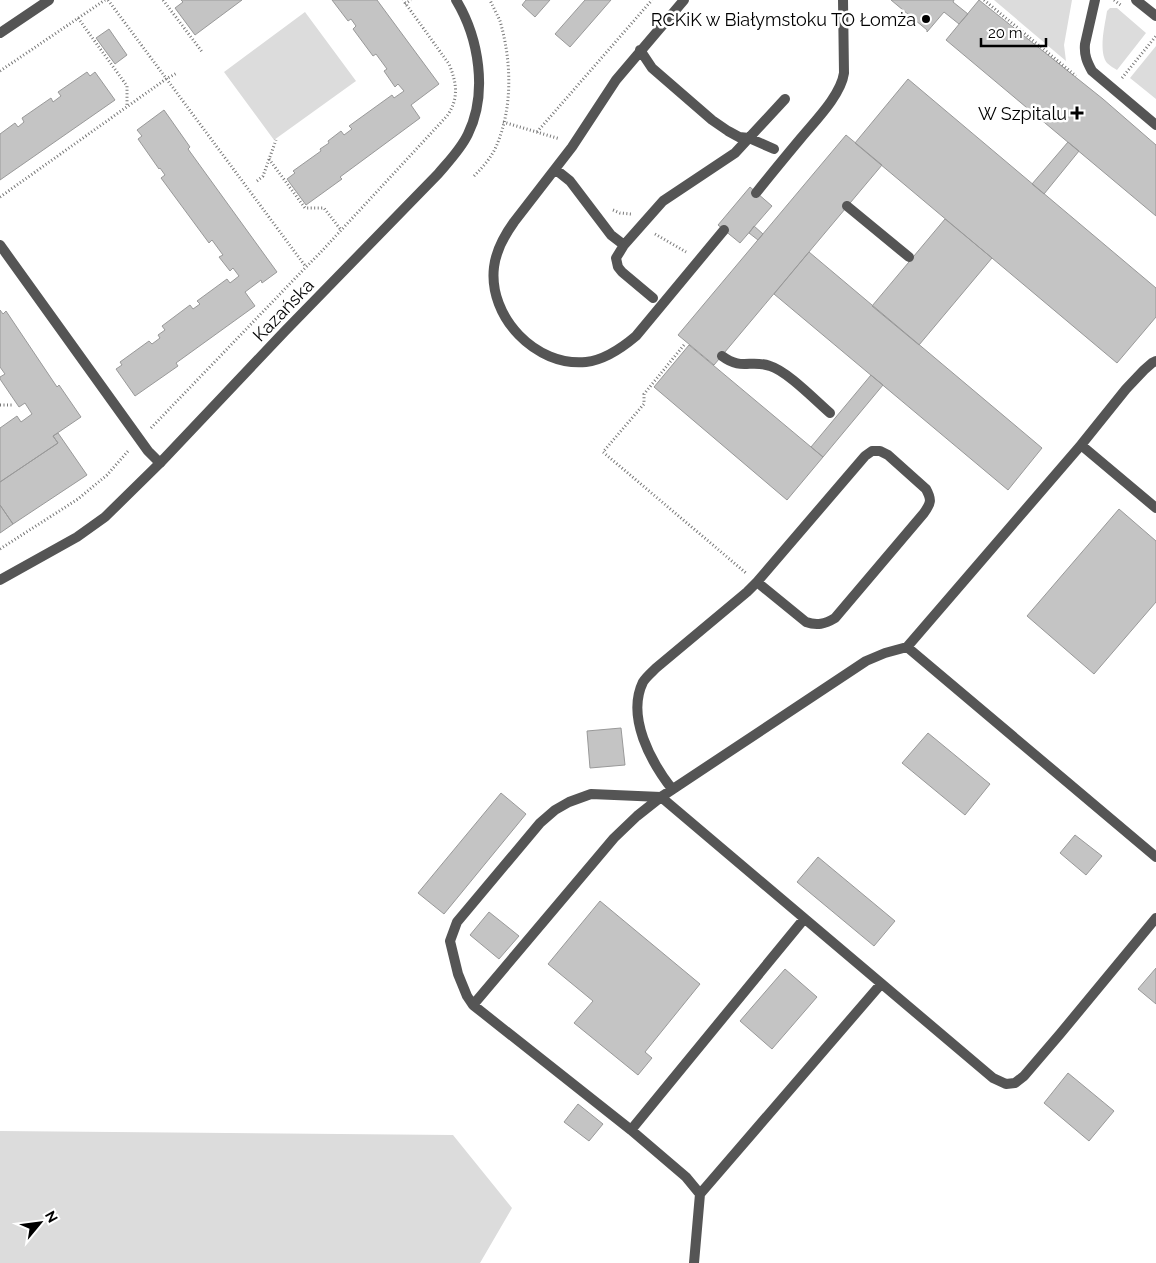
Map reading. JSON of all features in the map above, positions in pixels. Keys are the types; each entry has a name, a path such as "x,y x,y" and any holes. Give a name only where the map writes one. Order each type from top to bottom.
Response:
{"street":[{"path":"0,34 49,0"},
{"name":"Kazańska","path":"0,580 78,536 105,517 160,463 438,174 461,145 474,119 479,76 473,38 456,0"},
{"path":"684,0 616,80 572,147 506,234 500,244 495,260 495,294 504,316 519,336 549,356 562,360 587,362 608,355 636,336 724,230"},
{"path":"756,192 821,114 843,81 843,0"},
{"path":"1095,0 1085,44 1086,60 1092,71 1156,125"},
{"path":"1136,0 1156,16"},
{"path":"640,50 652,68 712,120 739,137 750,138 774,149"},
{"path":"653,298 618,267 616,258 624,245 663,201 735,153 785,99"},
{"path":"555,169 570,181 611,235 624,245"},
{"path":"847,206 909,257"},
{"path":"0,245 148,451 160,463"},
{"path":"722,356 730,362 741,365 760,363 783,372 830,413"},
{"path":"473,1005 614,838 637,816 672,789 866,661 907,647 1081,445 1126,389 1144,370 1156,361"},
{"path":"1081,445 1156,508"},
{"path":"672,789 657,768 648,749 637,712 639,695 644,680 757,582 865,456 872,451 880,451 888,455 926,489 930,496 930,503 924,513 835,618 827,623 812,625 806,622 757,582"},
{"path":"907,647 1156,858"},
{"path":"700,1194 686,1177 631,1130 473,1005 458,974 450,941 457,922 540,822 568,802 591,794 661,797 993,1078 1006,1084 1016,1083 1024,1076 1156,918"},
{"path":"631,1130 804,919"},
{"path":"694,1263 700,1194 881,984"}],"path":[{"path":"0,71 107,0 306,267"},
{"path":"163,0 203,53"},
{"path":"0,549 78,499 107,475 447,116 455,99 456,84 449,64 402,0"},
{"path":"405,4 411,0"},
{"path":"474,176 495,150 504,122 508,97 509,81 505,45 499,19 490,0"},
{"path":"537,132 652,0"},
{"path":"984,0 1082,82"},
{"path":"78,18 127,86 127,107"},
{"path":"1112,88 1156,36"},
{"path":"0,197 177,73"},
{"path":"504,122 558,138 572,147"},
{"path":"257,181 263,176 276,140"},
{"path":"269,159 305,208 324,208 341,230"},
{"path":"609,208 620,213 630,213 656,235 686,252"},
{"path":"684,345 644,394 644,404 602,452 757,582"},
{"path":"0,405 12,405"}],"shaded area":[{"path":"994,0 1072,0 1064,45 1066,61"},
{"path":"1110,8 1117,8 1146,33 1117,70 1107,63 1103,52 1105,23 1107,11"},
{"path":"305,12 356,81 274,140 224,72"},
{"path":"1156,46 1156,99 1130,78"},
{"path":"0,1131 453,1135 512,1208 480,1263 0,1263"}],"building":[{"path":"181,0 242,0 195,35 175,8 183,2"},
{"path":"332,0 377,0 439,84 411,105 420,118 340,177 342,179 306,205 287,179 295,173 293,171 321,151 320,149 329,143 328,141 341,131 344,135 352,129 349,126 392,95 394,98 404,91 398,84 395,87 384,71 387,69 376,54 373,56 353,29 356,26 351,19 348,21"},
{"path":"526,0 550,0 535,17 522,5"},
{"path":"585,0 611,0 570,47 555,34"},
{"name":"RCKiK w Białymstoku TO Łomża","path":"891,0 954,0 953,2 968,14 959,24 944,12 927,32"},
{"path":"979,0 1103,99 1156,145 1156,216 946,40"},
{"path":"109,29 127,55 115,64 96,38"},
{"path":"87,72 90,76 95,72 115,100 0,180 0,134 15,123 18,127 24,122 22,118 51,98 53,102 61,96 58,92"},
{"path":"908,79 1156,288 1156,317 1117,363 855,143"},
{"path":"164,110 190,147 188,149 277,272 262,283 261,280 245,292 255,306 176,363 178,366 135,396 116,369 122,365 120,362 149,341 152,344 160,338 158,335 165,330 162,326 190,305 193,309 200,304 197,301 227,279 230,283 239,276 233,268 230,271 219,257 223,255 212,240 209,243 161,178 165,175 138,139 142,136 137,130"},
{"path":"846,135 882,165 714,365 678,335"},
{"path":"1068,142 1079,151 1044,194 1032,184"},
{"path":"750,187 772,206 740,243 718,225"},
{"path":"945,219 992,258 919,345 872,306"},
{"path":"754,226 763,234 758,240 749,233"},
{"path":"809,252 1042,448 1008,490 774,294"},
{"path":"0,310 3,314 6,311 57,387 59,385 81,417 53,436 58,443 0,482 0,428 17,416 21,422 32,414 25,403 19,407 0,379 5,374 0,367"},
{"path":"689,345 823,457 787,500 654,387"},
{"path":"871,375 883,385 823,457 811,447"},
{"path":"58,433 87,475 13,524 0,505 0,482 58,443 53,436"},
{"path":"0,505 13,524 0,533"},
{"path":"1119,509 1156,541 1156,602 1094,674 1027,616"},
{"path":"621,728 625,765 590,768 587,731"},
{"path":"928,733 990,784 965,815 902,763"},
{"path":"501,793 526,814 444,914 418,893"},
{"path":"1075,835 1102,856 1086,875 1060,853"},
{"path":"818,857 895,921 874,946 797,882"},
{"path":"600,901 700,984 645,1052 652,1058 638,1075 574,1023 593,1001 548,964"},
{"path":"489,912 519,936 499,959 470,935"},
{"path":"1156,968 1156,1004 1138,989"},
{"path":"785,969 817,997 772,1049 740,1021"},
{"path":"1068,1073 1114,1111 1089,1141 1044,1103"},
{"path":"578,1104 603,1124 589,1141 564,1122"}],"place":[{"name":"RCKiK w Białymstoku TO Łomża","path":"926,19"},
{"name":"W Szpitalu","path":"1077,113"}]}
